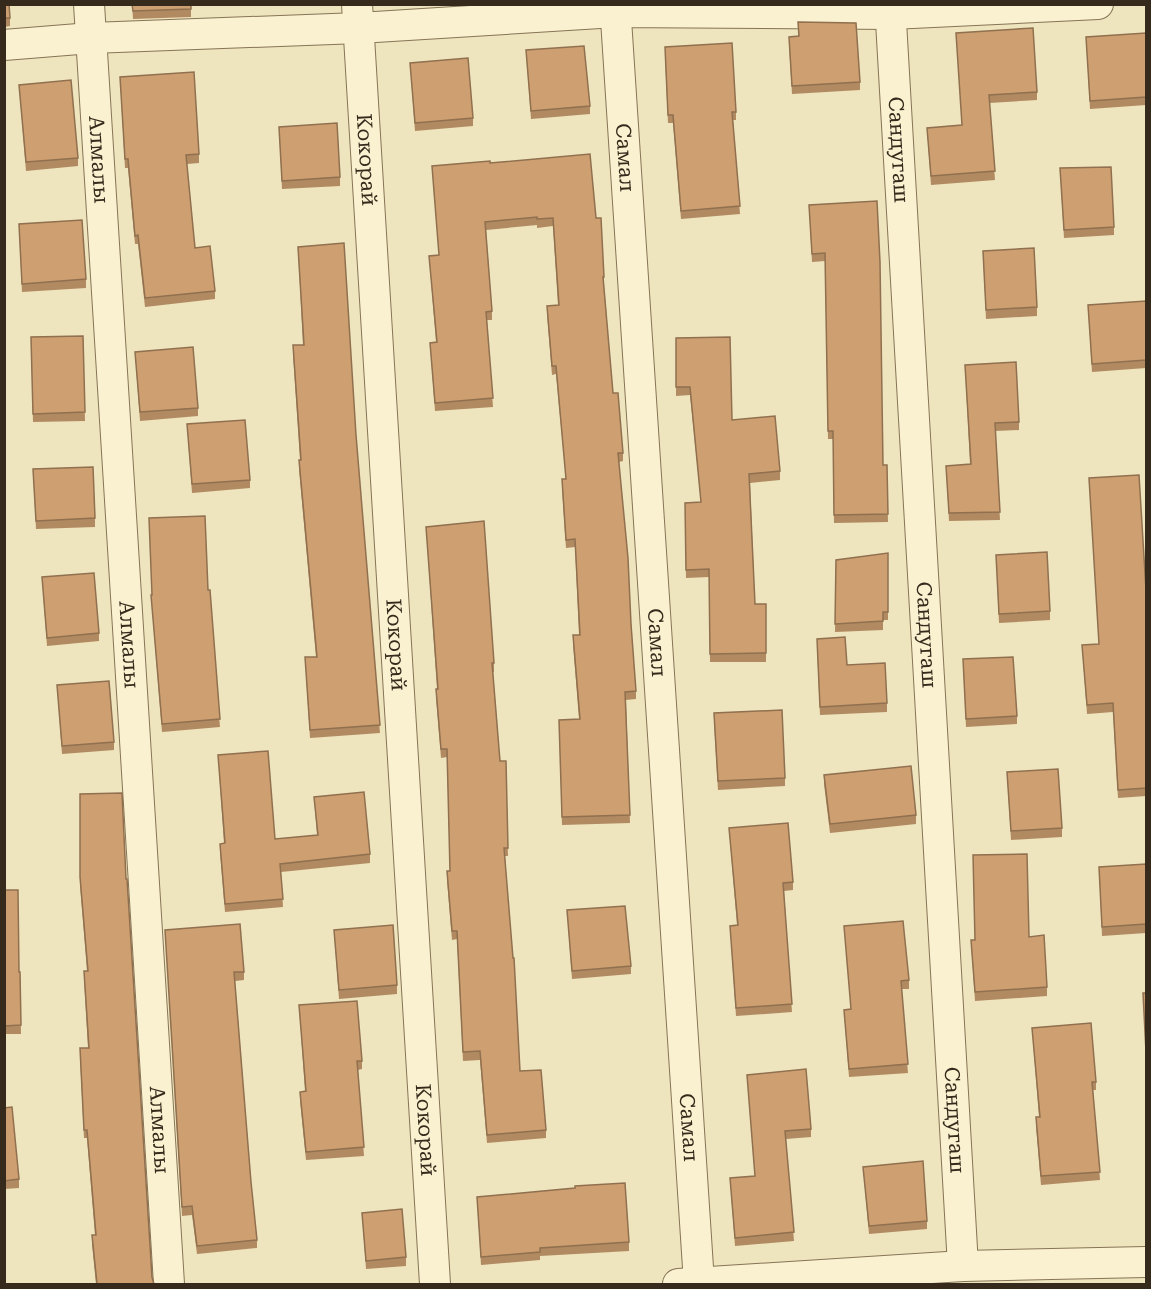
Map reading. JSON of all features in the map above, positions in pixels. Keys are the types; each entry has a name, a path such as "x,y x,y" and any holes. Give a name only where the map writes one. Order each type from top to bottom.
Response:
{"street":[{"name":"Алмалы","path":"89,4 169,1284"},
{"path":"4,45 358,16 616,8 891,9 1098,4"},
{"name":"Самал","path":"616,8 689,1284"},
{"name":"Сандугаш","path":"891,9 963,1266"},
{"name":"Кокорай","path":"358,16 435,1284"},
{"path":"689,1284 963,1266 1146,1262"}],"building":[{"path":"4,4 9,4 10,18 4,18"},
{"path":"132,4 191,4 191,9 133,11"},
{"path":"798,22 856,23 860,82 792,86 789,37 799,36"},
{"path":"1033,28 1037,92 989,95 995,171 931,176 927,128 962,125 956,33"},
{"path":"1146,33 1146,97 1090,101 1086,37"},
{"path":"732,43 736,112 732,112 740,206 681,211 673,115 668,115 665,47"},
{"path":"584,46 590,106 531,111 526,50"},
{"path":"468,58 473,118 415,123 410,63"},
{"path":"194,72 199,154 186,155 195,248 210,246 215,291 145,298 138,235 135,236 128,159 125,159 120,77"},
{"path":"71,80 78,158 26,162 19,85"},
{"path":"337,123 340,177 282,181 279,127"},
{"path":"590,154 596,218 601,218 603,277 613,393 618,393 623,453 618,453 628,558 636,691 625,692 630,815 562,817 559,720 580,719 573,635 580,635 575,539 566,540 562,479 566,479 556,366 552,366 547,306 559,305 553,218 537,219 537,217 485,222 492,311 486,312 493,398 435,403 430,343 437,342 429,256 439,255 432,166"},
{"path":"1111,167 1114,227 1064,230 1060,168"},
{"path":"877,201 883,465 887,465 888,514 834,515 833,431 828,431 825,253 812,254 809,205"},
{"path":"82,220 86,279 22,284 19,224"},
{"path":"344,243 356,435 380,725 310,730 305,657 317,657 299,460 301,460 293,345 304,345 298,247"},
{"path":"1034,248 1037,307 986,310 983,251"},
{"path":"1146,301 1146,360 1092,364 1088,305"},
{"path":"83,336 85,412 33,414 31,337"},
{"path":"730,337 732,420 775,416 780,471 749,474 755,604 766,604 766,653 710,654 709,569 686,570 685,503 701,502 690,387 676,387 676,338"},
{"path":"193,347 198,408 140,412 135,352"},
{"path":"1016,362 1019,422 995,423 1000,512 949,513 946,466 971,464 965,365"},
{"path":"245,420 250,480 192,484 187,424"},
{"path":"93,467 95,518 36,521 33,469"},
{"path":"1139,475 1146,590 1146,788 1118,790 1113,703 1087,705 1082,645 1099,644 1089,478"},
{"path":"205,516 208,590 210,590 220,719 162,724 151,595 149,518"},
{"path":"484,521 500,761 506,761 508,848 504,848 514,958 520,1071 541,1070 546,1130 487,1135 480,1051 463,1052 457,931 452,931 447,871 450,871 447,749 441,749 426,527"},
{"path":"1047,552 1050,611 999,614 996,555"},
{"path":"888,553 888,612 883,612 883,621 835,624 836,560"},
{"path":"94,573 99,633 47,638 42,577"},
{"path":"845,637 847,665 885,663 887,703 820,707 817,639"},
{"path":"1013,657 1017,716 966,719 963,659"},
{"path":"109,681 114,742 62,746 57,685"},
{"path":"782,710 785,778 718,781 714,713"},
{"path":"268,751 275,839 318,835 314,797 364,792 370,854 280,864 283,899 225,904 220,844 225,843 218,755"},
{"path":"911,766 916,815 830,824 824,775"},
{"path":"1058,769 1062,828 1011,831 1007,772"},
{"path":"122,793 154,1284 97,1284 92,1235 96,1235 87,1130 84,1130 80,1048 89,1048 84,971 88,971 80,877 80,794"},
{"path":"788,823 793,882 783,883 792,1004 736,1008 730,926 738,925 729,828"},
{"path":"1027,854 1029,937 1044,935 1047,987 975,992 971,940 975,940 973,855"},
{"path":"1146,864 1146,924 1102,927 1099,867"},
{"path":"4,890 18,890 21,1025 4,1026"},
{"path":"625,906 631,966 572,971 567,910"},
{"path":"903,921 909,980 901,981 908,1064 849,1069 844,1010 851,1009 844,926"},
{"path":"240,924 244,972 234,972 257,1240 197,1246 192,1206 182,1207 165,930"},
{"path":"393,925 397,985 339,990 334,930"},
{"path":"1143,993 1146,993 1146,1052"},
{"path":"357,1001 362,1061 357,1061 364,1147 306,1152 300,1092 306,1091 299,1005"},
{"path":"1091,1023 1096,1082 1092,1082 1100,1172 1041,1176 1036,1117 1040,1117 1032,1028"},
{"path":"806,1069 811,1129 785,1131 794,1232 735,1238 730,1178 755,1176 747,1075"},
{"path":"12,1107 19,1179 4,1181 4,1108"},
{"path":"923,1161 927,1221 869,1226 863,1167"},
{"path":"625,1183 629,1242 540,1248 540,1252 481,1257 477,1197"},
{"path":"402,1209 406,1257 366,1261 362,1213"}]}
